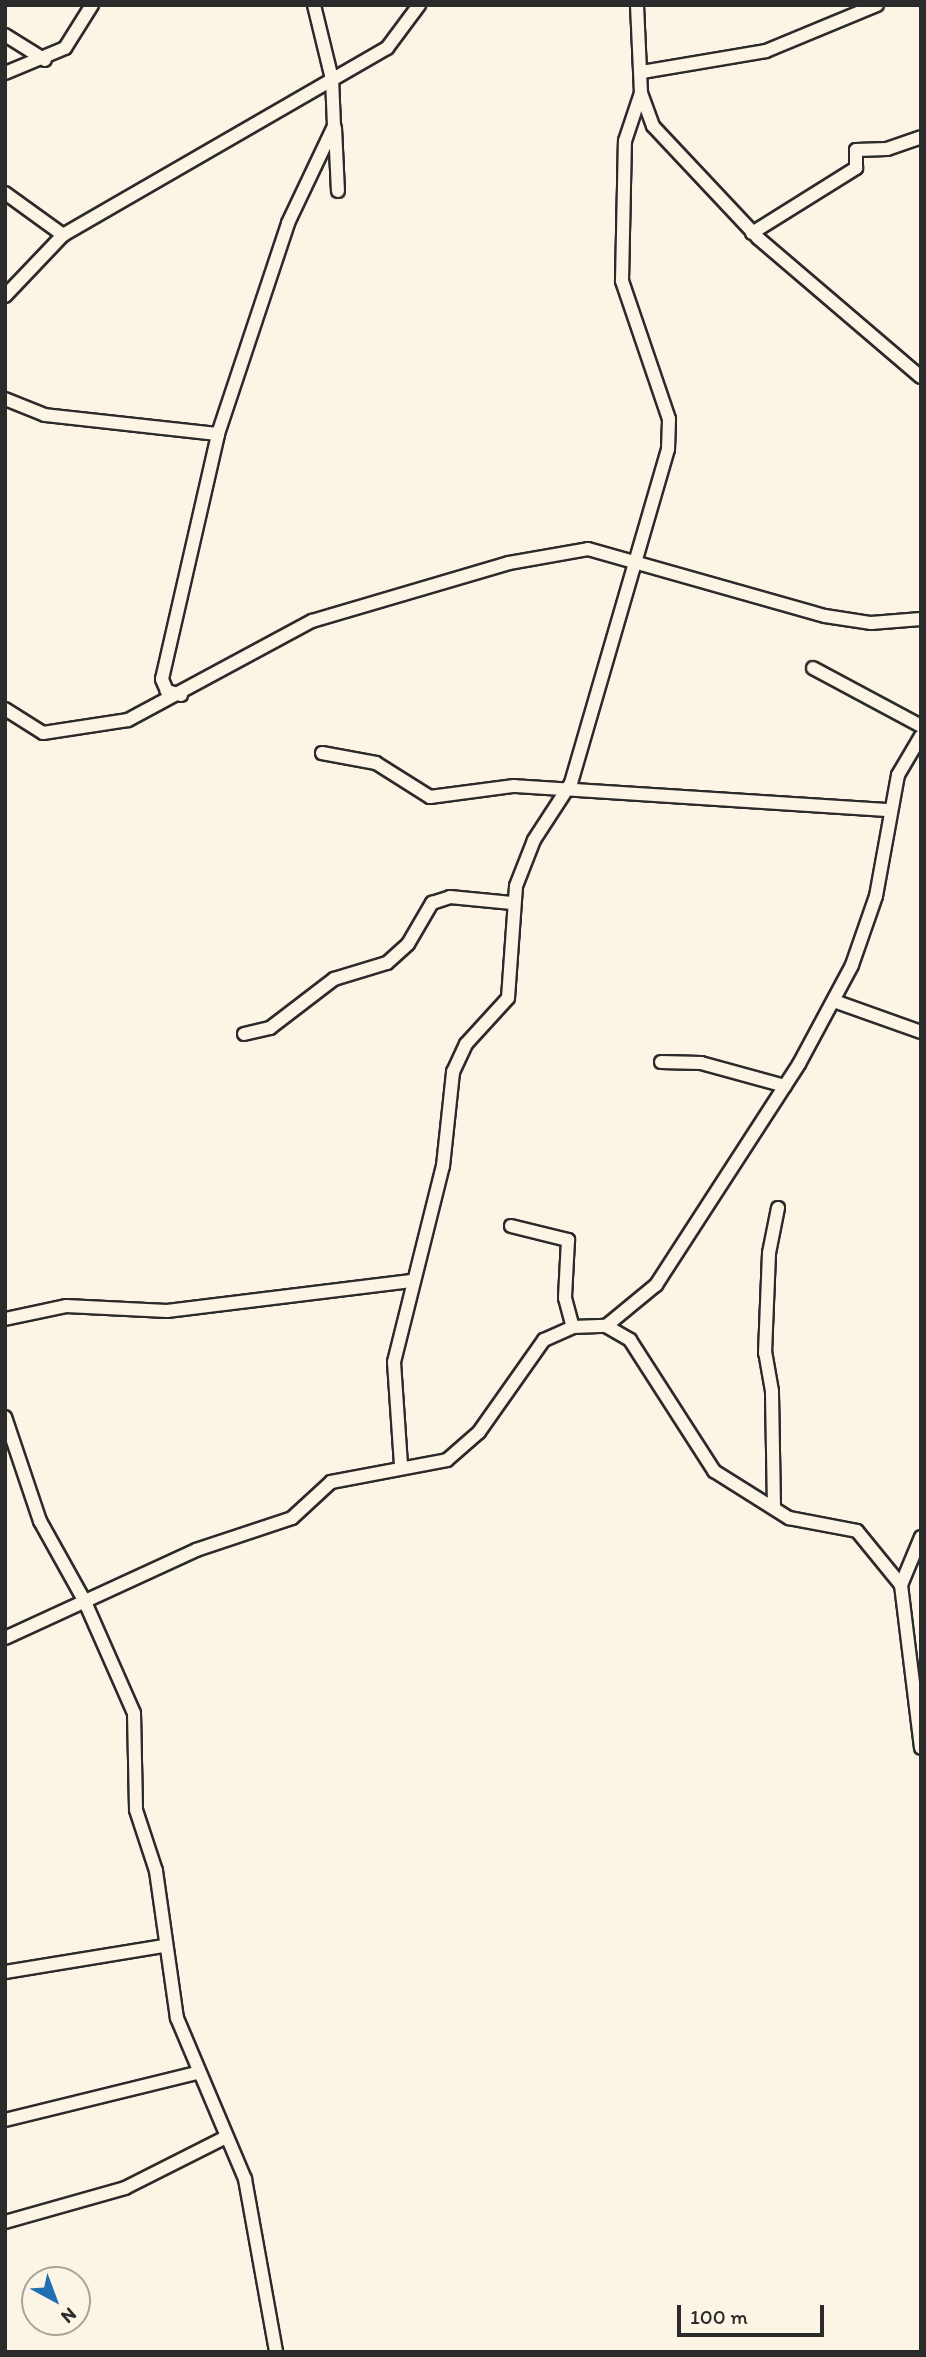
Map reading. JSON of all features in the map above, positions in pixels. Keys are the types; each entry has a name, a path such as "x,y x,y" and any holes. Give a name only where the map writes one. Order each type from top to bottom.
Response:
{"street":[{"path":"5,73 45,60 65,48 92,5"},
{"path":"314,5 332,79 338,191"},
{"path":"9,292 63,234 387,48 419,5"},
{"path":"401,1465 394,1362 411,1281 443,1166 457,1058 508,998 512,903 534,840 567,791 634,559 654,515 671,432 622,281 625,141 641,93 637,5"},
{"path":"642,72 765,51 877,5"},
{"path":"5,35 45,60"},
{"path":"641,93 653,126 752,233 921,377"},
{"path":"181,695 167,691 162,679 218,434 288,223 334,125"},
{"path":"752,233 856,167 856,150 887,149 921,137"},
{"path":"5,193 63,234"},
{"path":"5,274 9,292"},
{"path":"5,399 45,415 218,434"},
{"path":"5,709 43,733 60,734 128,720 181,695 270,638 450,579 548,553 588,549 634,559 825,615 871,623 921,619"},
{"path":"813,668 921,726"},
{"path":"606,1326 680,1257 834,1001 876,896 888,810 898,775 921,736"},
{"path":"322,753 376,763 430,797 514,786 888,810"},
{"path":"244,1034 270,1028 334,979 387,963 408,944 432,903 450,897 512,903"},
{"path":"834,1001 921,1032"},
{"path":"661,1062 701,1063 785,1086"},
{"path":"774,1508 772,1391 765,1353 769,1253 779,1208"},
{"path":"510,1226 568,1240 565,1298 573,1327"},
{"path":"5,1319 66,1306 167,1311 411,1281"},
{"path":"5,1638 196,1550 292,1518 331,1482 401,1465 431,1465 460,1452 544,1340 573,1327 606,1326 630,1340 714,1471 789,1518 857,1531 901,1585"},
{"path":"5,1418 40,1521 85,1602 134,1713 136,1810 156,1871 163,1946 195,2073 245,2179 276,2352"},
{"path":"921,1537 901,1585 921,1748"},
{"path":"5,1972 163,1946"},
{"path":"5,2120 195,2073"},
{"path":"5,2222 125,2189 226,2137"}]}
